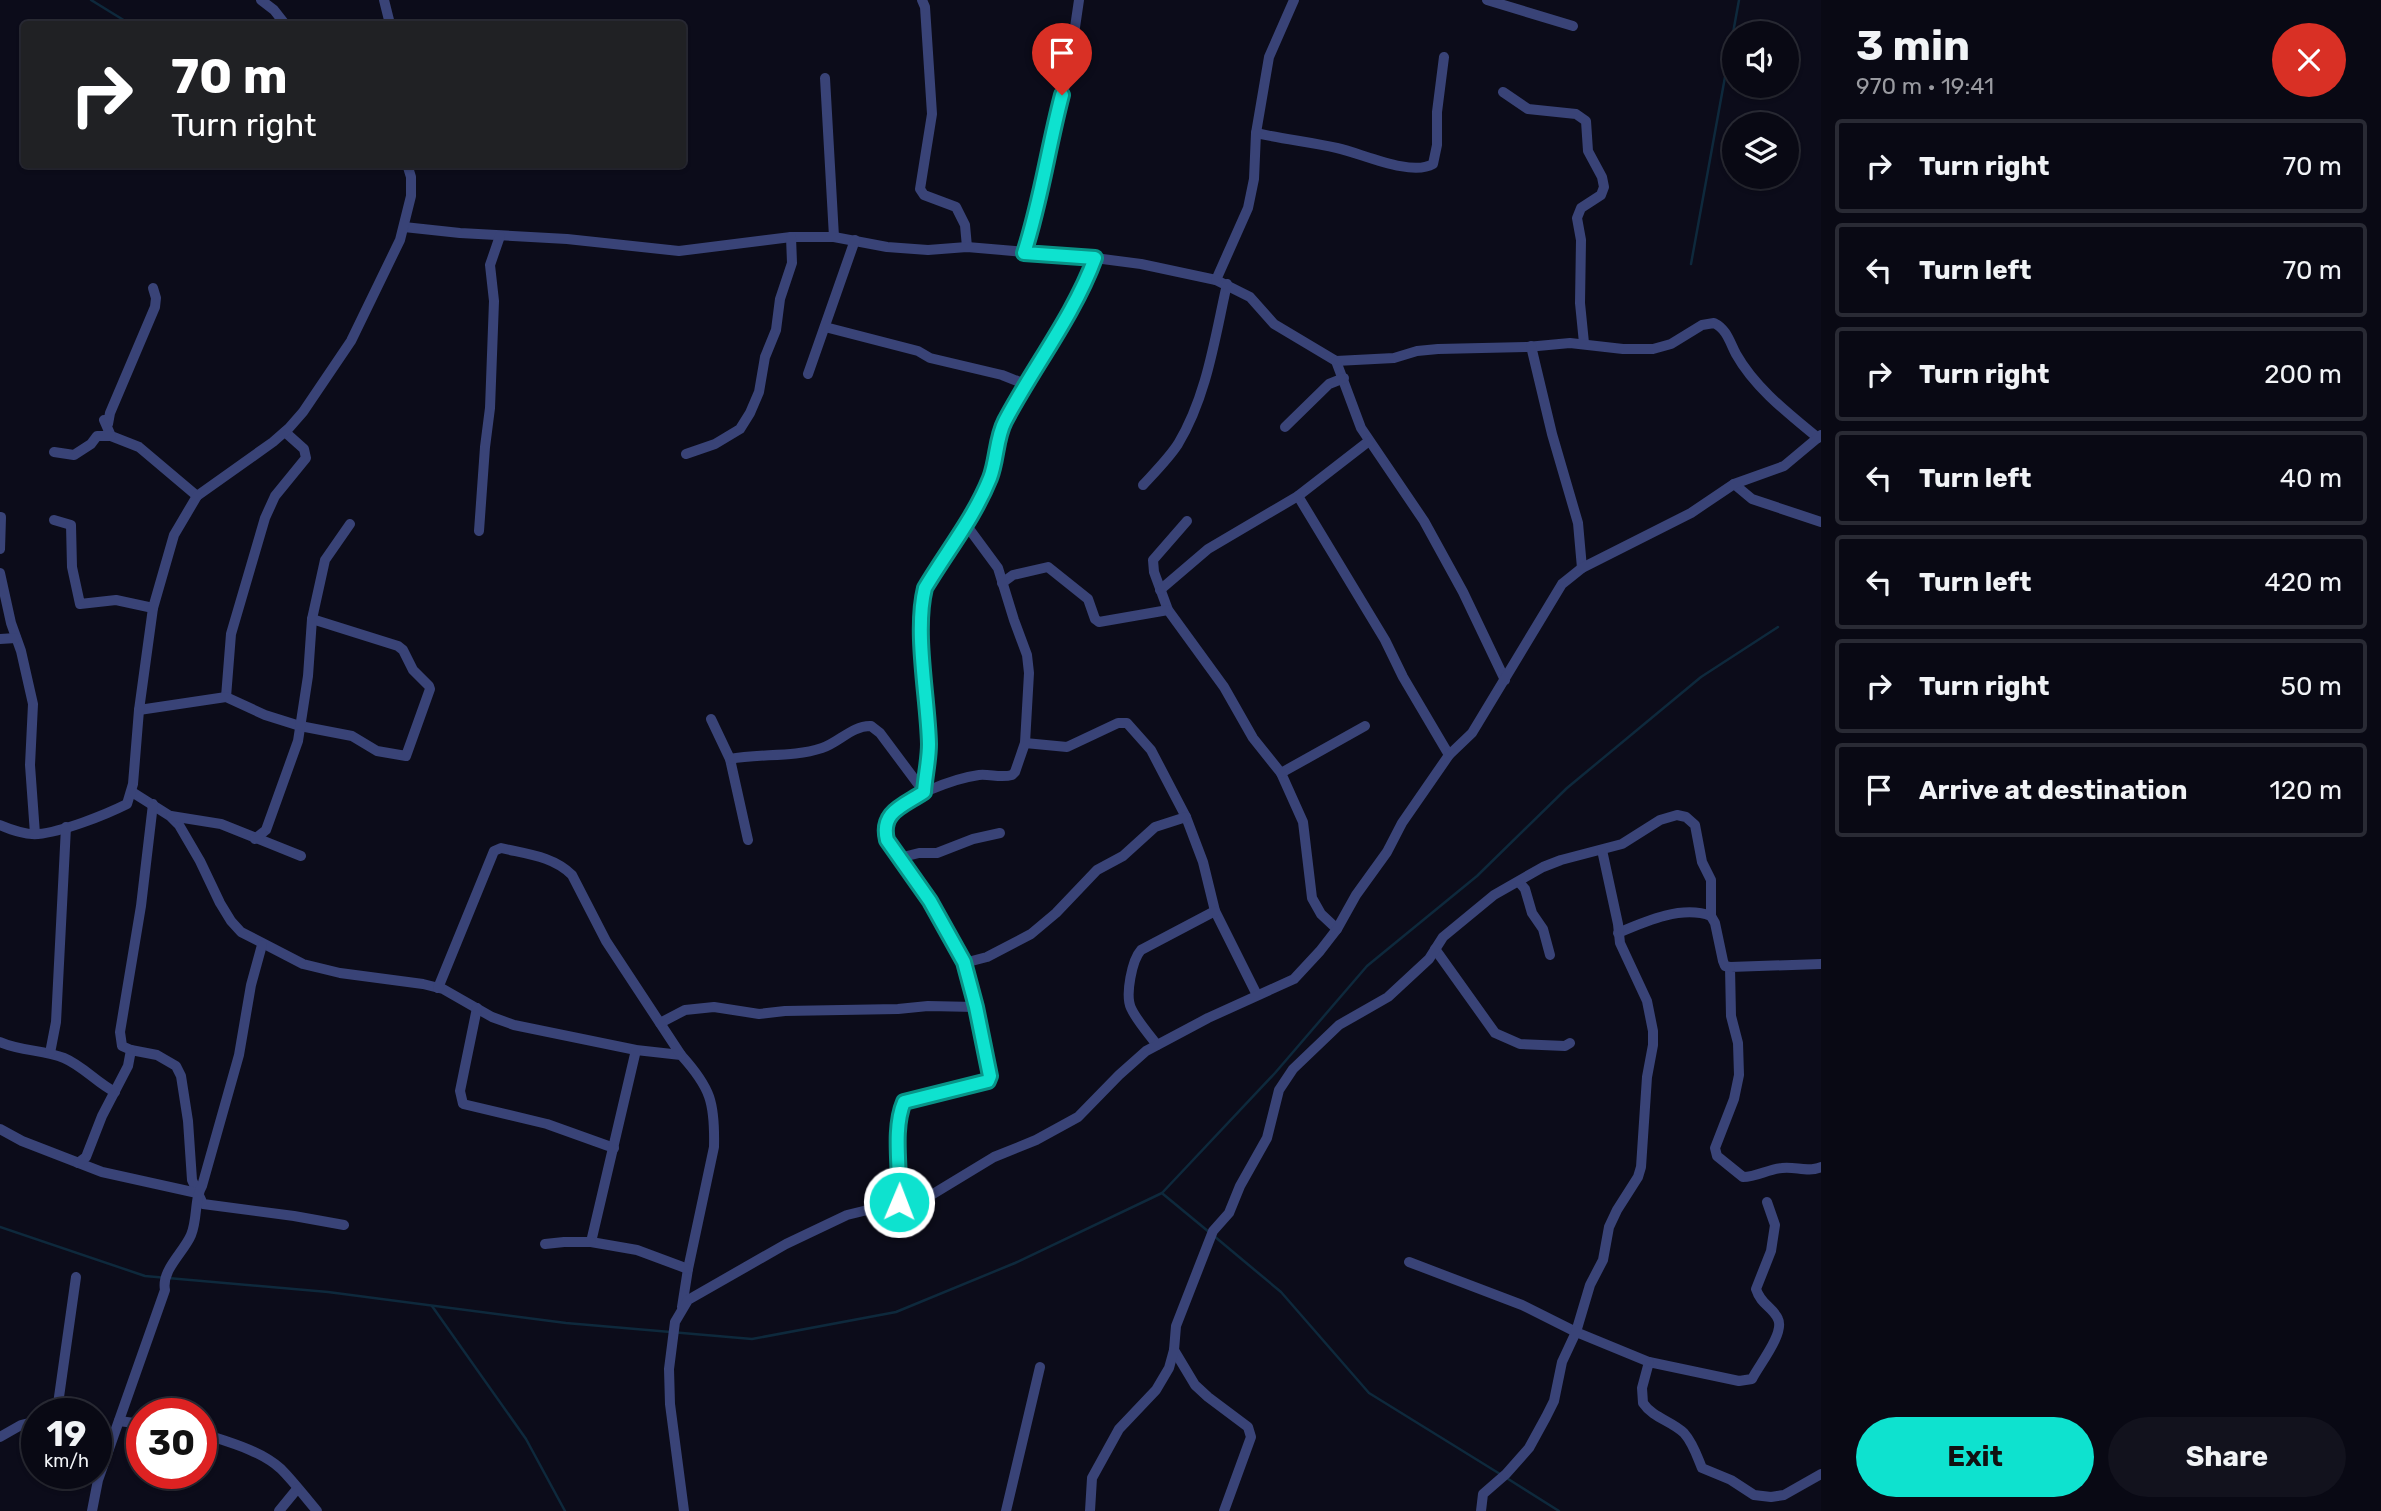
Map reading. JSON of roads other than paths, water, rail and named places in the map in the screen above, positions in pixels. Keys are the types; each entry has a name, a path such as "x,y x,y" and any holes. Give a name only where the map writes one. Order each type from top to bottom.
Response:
{"street":[{"path":"261,0 283,21"},
{"path":"384,0 389,21"},
{"path":"922,0 925,7 932,114 920,189 924,195 956,207 965,225 967,247"},
{"path":"1024,253 1037,213 1049,160 1051,136 1068,75 1079,0"},
{"path":"1216,280 1248,208 1254,179 1256,133 1269,57 1294,0"},
{"path":"1487,0 1573,26"},
{"path":"1256,133 1340,148 1392,165 1427,167 1433,164 1437,145 1437,112 1444,57"},
{"path":"825,78 834,237"},
{"path":"1503,93 1528,109 1576,114 1586,121 1588,151 1602,177 1604,187 1601,195 1581,208 1577,218 1581,240 1580,303 1584,343"},
{"path":"0,825 35,834 66,827 127,804 132,792 139,710 153,608 174,536 197,496 285,432 303,412 351,341 400,240 411,196 408,168"},
{"path":"404,227 567,239 680,251 791,237 834,237 887,247 928,250 967,247 1142,264 1227,284 1250,297 1284,332 1336,361 1394,358 1417,351 1438,349 1584,343 1623,349 1653,349 1671,344 1702,325 1714,323 1725,332 1736,354 1753,377 1791,415 1819,437 1784,466 1734,484 1691,513 1582,568 1562,584 1472,733 1449,755 1402,823 1387,852 1356,895 1336,929 1294,979 1157,1045 1131,1063 1078,1117 1036,1140 979,1165 933,1194 847,1215 786,1244 697,1293 682,1307"},
{"path":"479,531 485,447 491,408 494,301 490,265 500,236"},
{"path":"686,454 715,444 740,429 750,412 759,392 765,357 776,330 780,299 792,263 791,237"},
{"path":"808,374 855,240"},
{"path":"924,792 929,746 922,599 925,588 938,565 967,526 991,476 1003,425 1025,384 1070,313 1095,258"},
{"path":"1143,485 1177,446 1190,421 1204,384 1227,284"},
{"path":"111,436 104,420 108,424 110,413 155,307 153,288"},
{"path":"825,327 918,351 930,358 1002,375 1025,384"},
{"path":"1531,346 1552,434 1578,523 1582,568"},
{"path":"1336,361 1361,428 1424,521 1463,592 1505,680"},
{"path":"1285,426 1329,384 1344,378"},
{"path":"226,697 230,634 265,518 275,496 306,458 304,449 285,432"},
{"path":"54,452 74,455 91,444 97,436 111,436 139,447 197,496"},
{"path":"1160,590 1208,549 1298,496 1369,441"},
{"path":"1734,484 1752,499 1821,522"},
{"path":"1298,496 1385,640 1403,677 1449,755"},
{"path":"0,549 1,517"},
{"path":"54,520 71,525 72,567 80,604 117,600 153,608"},
{"path":"1187,520 1153,560 1160,590 1168,610 1224,687 1253,738 1282,773 1303,822 1312,898 1321,914 1336,929"},
{"path":"255,839 266,830 298,740 308,676 312,620 325,560 350,524"},
{"path":"899,1202 898,1133 904,1102 988,1081 990,1076 964,962 930,901 887,840 885,821 892,813 924,792 956,780 982,774 1012,775 1016,772 1025,743 1029,681 1027,654 998,568 967,526"},
{"path":"1002,583 1013,575 1048,566 1088,599 1095,619 1099,622 1168,610"},
{"path":"0,573 33,704 30,765 35,834"},
{"path":"139,710 226,697 265,715 300,726 352,736 377,751 403,757 409,751 430,689 426,682 413,670 398,646 312,620"},
{"path":"0,639 16,638"},
{"path":"711,719 730,760 748,840"},
{"path":"1025,743 1067,747 1118,723 1127,723 1151,750 1186,817 1203,862 1215,911 1257,995"},
{"path":"730,760 751,755 804,752 824,747 859,728 871,726 880,733 924,792"},
{"path":"1282,773 1365,726"},
{"path":"132,792 170,816 178,825 231,921 242,932 262,944 303,964 318,969 438,988 478,1007 492,1017 514,1025 636,1050 681,1055"},
{"path":"153,804 136,941 120,1031 122,1046 157,1055 177,1066 188,1121 192,1180 203,1204 294,1216 344,1226"},
{"path":"1090,1511 1092,1478 1119,1429 1156,1390 1169,1368 1176,1326 1213,1231 1229,1213 1266,1138 1272,1112 1284,1081 1303,1058 1339,1025 1388,997 1424,964 1443,937 1494,895 1561,860 1602,850 1633,838 1660,820 1677,815 1692,820 1695,825 1702,862 1711,880 1711,916 1725,965 1821,964"},
{"path":"170,816 221,824 301,856"},
{"path":"964,962 987,957 1031,934 1056,913 1097,870 1123,856 1156,827 1186,817"},
{"path":"50,1053 56,1022 66,827"},
{"path":"899,858 919,853 937,853 973,839 1000,833"},
{"path":"438,988 494,852 501,848 547,859 572,875 606,940 681,1055 699,1074 707,1088 712,1105 714,1147 682,1307 675,1326 669,1368 670,1404 684,1511"},
{"path":"1481,1511 1485,1491 1515,1465 1538,1434 1554,1401 1562,1362 1576,1332 1590,1285 1603,1261 1609,1227 1641,1167 1653,1031 1647,1001 1623,952 1602,850"},
{"path":"1519,882 1525,889 1532,913 1543,929 1550,956"},
{"path":"1157,1045 1131,1007 1129,997 1136,956 1141,950 1215,911"},
{"path":"1618,933 1685,912 1701,912 1711,916"},
{"path":"92,1511 98,1480 165,1290 169,1271 192,1233 197,1213 197,1193 202,1186 239,1055 251,985 262,944"},
{"path":"1435,949 1494,1033 1520,1044 1565,1046 1570,1043"},
{"path":"1730,967 1731,1016 1738,1043 1739,1075 1734,1099 1715,1144 1717,1156 1743,1177 1784,1167 1814,1170 1821,1167"},
{"path":"660,1023 685,1010 713,1007 759,1014 928,1006 976,1007"},
{"path":"478,1007 460,1091 463,1104 547,1124 614,1148"},
{"path":"0,1042 68,1059 115,1092"},
{"path":"78,1163 86,1157 102,1116 128,1066 131,1050"},
{"path":"591,1242 636,1050"},
{"path":"0,1129 22,1142 102,1172 197,1193"},
{"path":"1409,1262 1522,1305 1576,1332 1649,1362 1739,1381 1752,1378 1775,1340 1780,1324 1778,1317 1760,1301 1756,1289 1771,1251 1775,1225 1767,1202"},
{"path":"545,1244 564,1241 591,1242 637,1250 688,1269"},
{"path":"59,1398 76,1277"},
{"path":"1174,1350 1195,1385 1248,1427 1250,1432 1251,1437 1224,1511"},
{"path":"1649,1362 1642,1388 1643,1403 1659,1418 1684,1433 1695,1449 1702,1468 1731,1480 1754,1495 1771,1497 1784,1495 1821,1474"},
{"path":"1006,1511 1040,1367"},
{"path":"119,1421 126,1422"},
{"path":"0,1437 21,1425"},
{"path":"217,1438 263,1457 280,1468 317,1511"},
{"path":"279,1511 297,1489"}],"waterway":[{"path":"91,0 125,21"},
{"path":"1691,264 1739,0"},
{"path":"0,1227 145,1276 328,1292 566,1323 752,1339 896,1312 1015,1263 1162,1193 1275,1073 1367,966 1477,876 1567,788 1701,677 1778,627"},
{"path":"1163,1194 1209,1232"},
{"path":"1214,1236 1281,1292 1369,1393 1500,1474"},
{"path":"432,1306 526,1439 565,1511"},
{"path":"1505,1477 1559,1511"}]}
